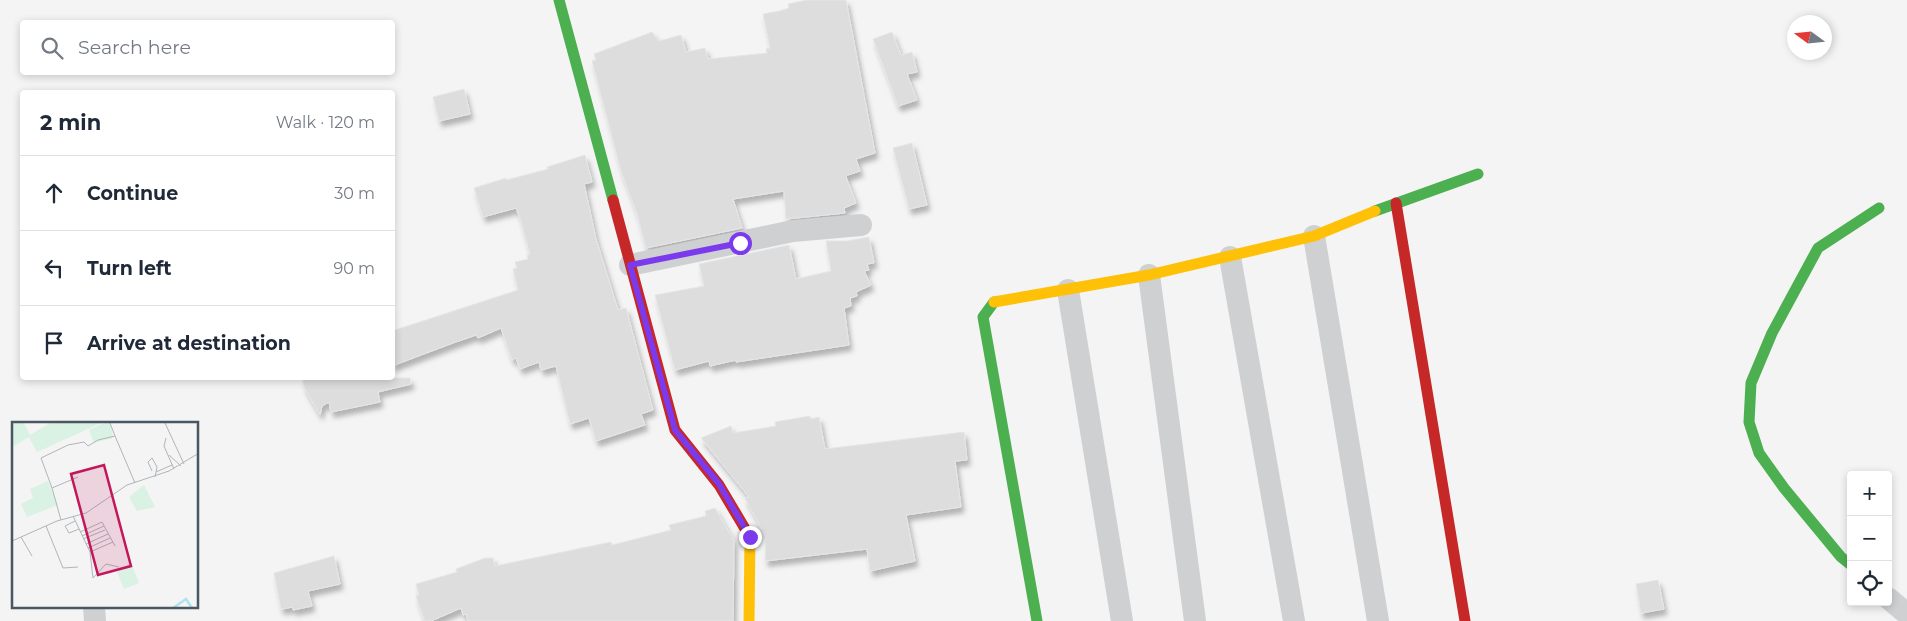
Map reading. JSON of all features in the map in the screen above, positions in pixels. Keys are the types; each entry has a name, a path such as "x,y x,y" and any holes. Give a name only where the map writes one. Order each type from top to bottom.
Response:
{"street":[{"path":"559,0 675,430 719,484 750,537 750,621"},
{"path":"1037,621 983,317 994,302 1149,275 1314,236 1396,203 1478,174"},
{"path":"1396,203 1465,621"},
{"path":"1847,562 1784,488 1760,453 1749,422 1752,383 1772,333 1794,296 1818,248 1879,208"},
{"path":"630,265 793,232 861,225"},
{"path":"1314,236 1378,621"},
{"path":"1230,257 1294,621"},
{"path":"1149,275 1195,621"},
{"path":"1068,290 1122,621"},
{"path":"1892,601 1907,614"},
{"path":"94,608 95,621"}],"building":[{"path":"807,0 846,0 875,153 856,159 860,171 846,177 856,203 844,208 845,213 786,219 784,191 733,199 742,228 646,248 637,214 621,171 592,61 596,60 594,54 652,32 659,41 681,35 686,52 705,48 708,59 767,53 766,49 770,48 763,14 789,8 788,4"},
{"path":"892,32 901,55 912,52 917,72 907,74 917,100 898,106 873,39"},
{"path":"464,89 470,114 439,121 433,97"},
{"path":"912,143 927,205 909,209 893,148"},
{"path":"585,155 592,182 584,184 596,239 618,310 626,308 653,410 641,414 645,425 596,441 589,418 570,424 556,366 541,370 539,362 520,369 516,358 512,360 501,328 478,338 476,335 395,365 395,330 518,290 513,269 517,268 515,262 528,259 527,255 530,254 516,208 483,217 474,188 506,178 506,180 548,169 547,167"},
{"path":"869,237 874,263 867,264 869,270 864,271 871,285 856,292 857,296 850,298 851,306 844,308 849,345 736,362 736,360 710,366 709,361 675,370 655,295 704,286 699,264 789,245 796,279 831,271 826,241 847,241"},
{"path":"395,378 410,378 411,384 378,392 380,402 331,412 329,402 322,406 320,415 305,389 303,380 395,380"},
{"path":"810,416 811,419 819,417 825,449 964,432 967,460 955,461 961,507 906,515 915,561 870,571 867,549 765,561 766,537 745,498 749,497 701,438 731,426 733,433 776,426 775,422"},
{"path":"715,508 734,541 733,621 468,621 466,614 463,615 461,608 431,621 425,621 416,596 419,595 416,584 457,572 456,569 485,558 493,558 495,566 611,542 612,545 671,530 669,525 706,516 705,511"},
{"path":"334,556 340,584 308,591 312,606 293,610 293,607 281,609 274,573"},
{"path":"1658,580 1664,609 1641,613 1636,584"}],"traffic: fast":[{"path":"559,0 613,200"},
{"path":"1375,211 1478,174"},
{"path":"1847,562 1784,488 1759,453 1749,422 1751,383 1772,333 1818,248 1879,208"},
{"path":"994,302 983,317 1037,621"}],"traffic: slow":[{"path":"994,302 1149,275 1314,236 1375,211"},
{"path":"744,527 750,537 749,621"}],"traffic: jam":[{"path":"613,200 675,430 719,485 744,527"},
{"path":"1396,203 1465,621"}],"route":[{"path":"740,243 630,265 675,430 719,484 750,537"}]}
